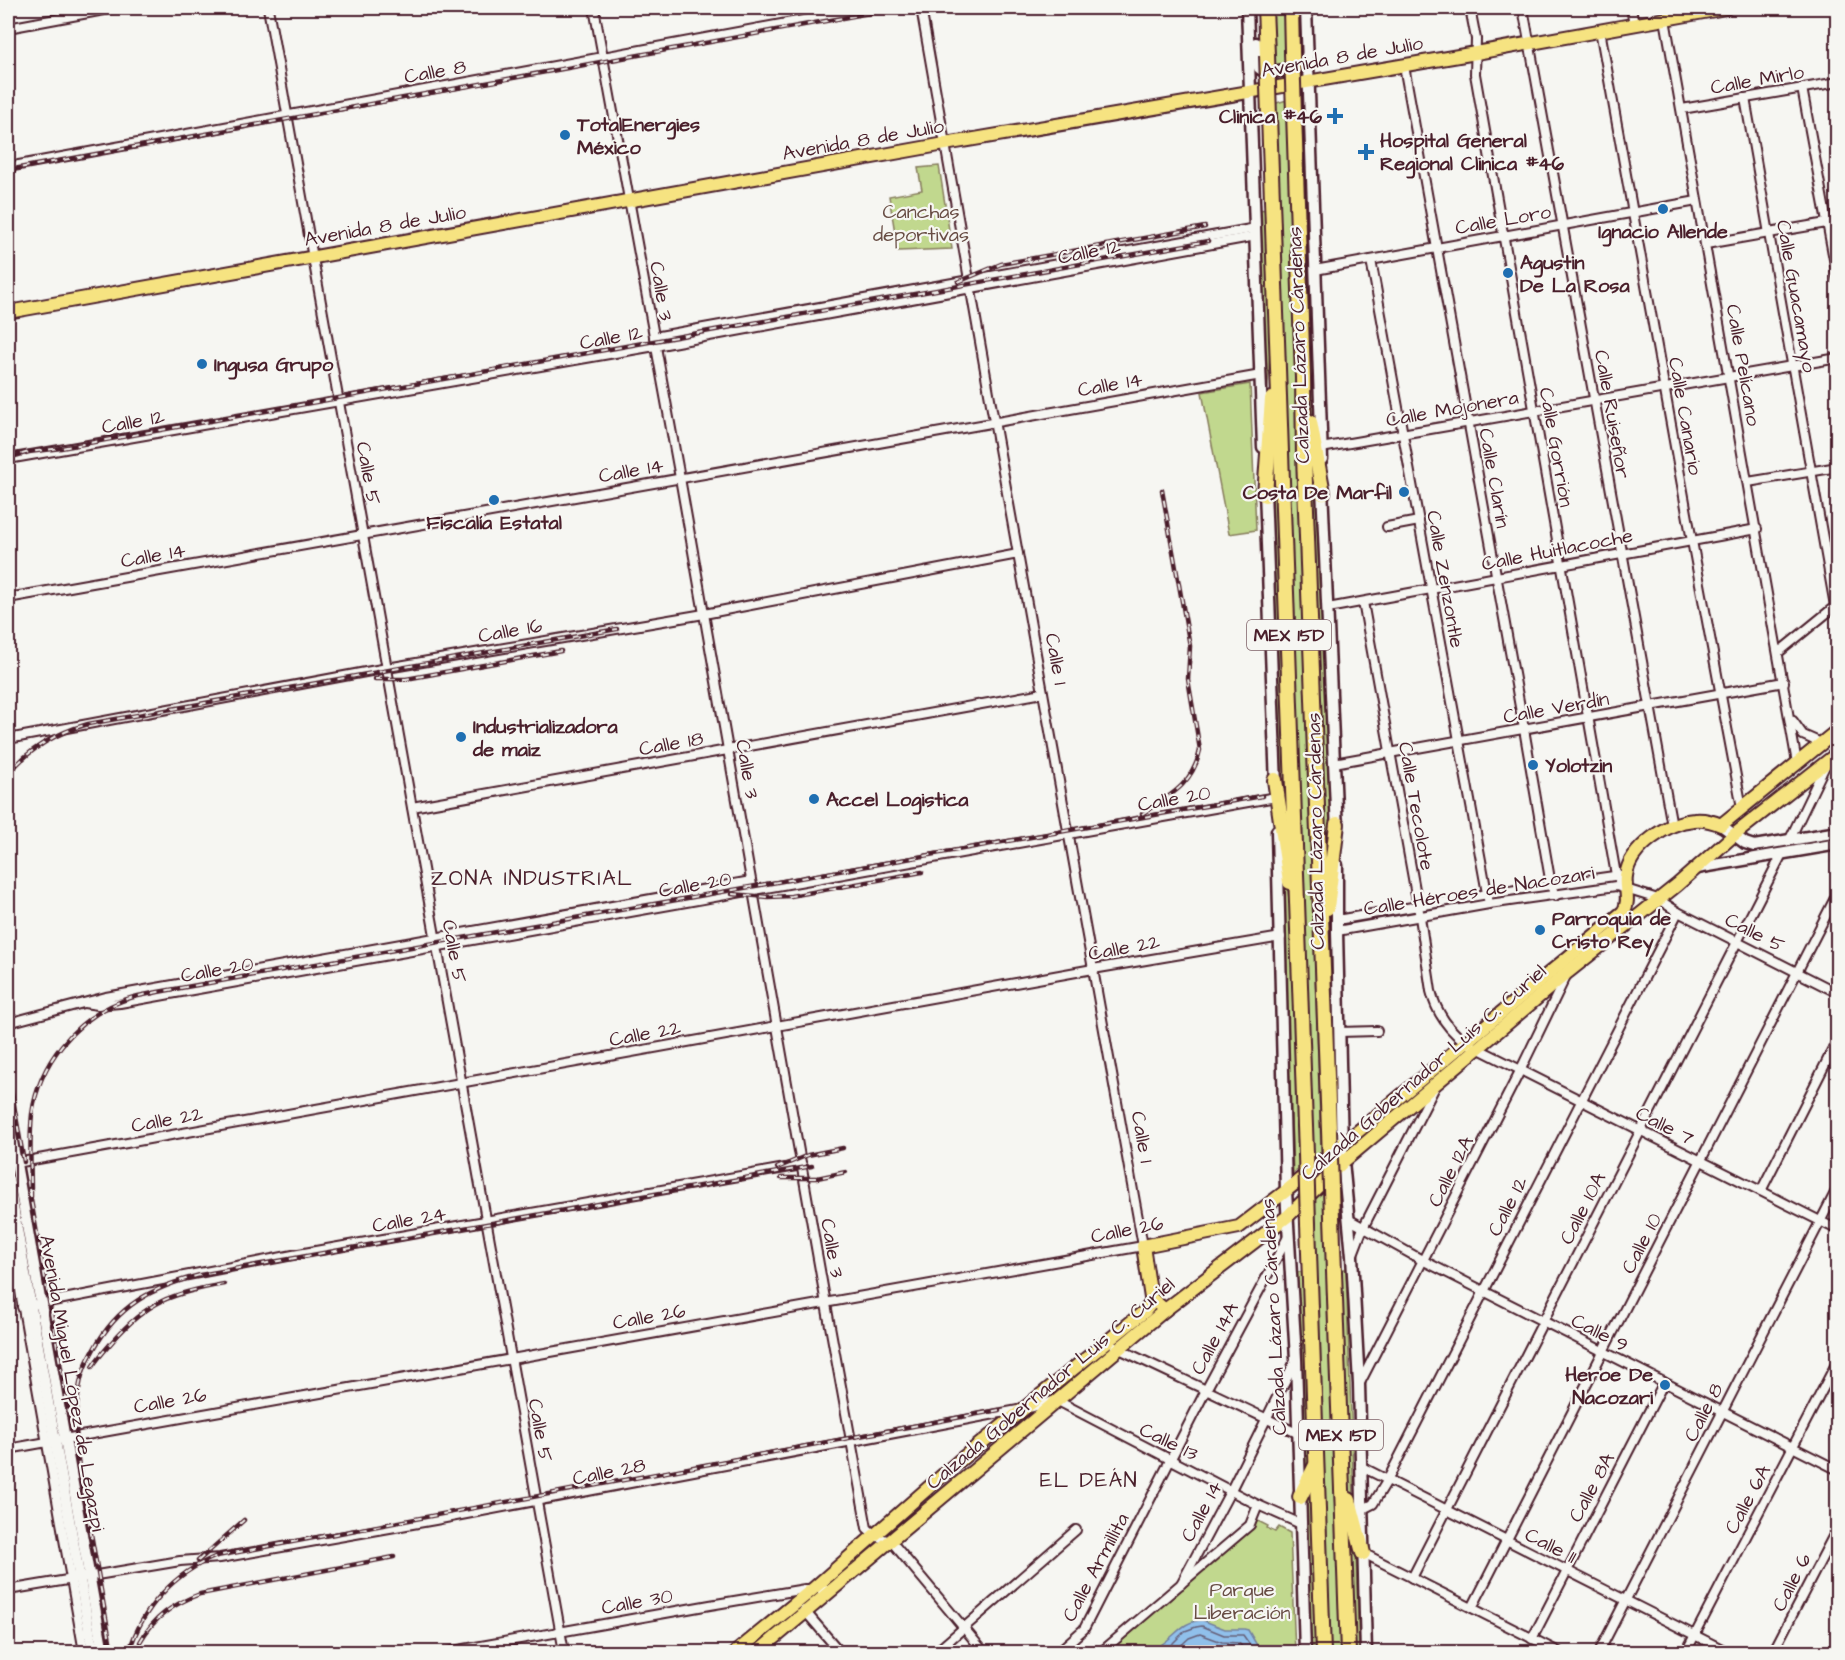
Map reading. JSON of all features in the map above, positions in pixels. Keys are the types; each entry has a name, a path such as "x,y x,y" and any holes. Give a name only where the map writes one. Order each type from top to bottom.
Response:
{"highway":[{"name":"Calzada Lázaro Cárdenas","path":"1265,8 1323,1653"},
{"name":"Calzada Lázaro Cárdenas","path":"1290,8 1322,967 1348,1653"},
{"path":"1265,495 1277,334"},
{"path":"1303,378 1323,493"},
{"path":"1275,780 1298,923"},
{"path":"1322,967 1325,919 1337,824"},
{"path":"1300,1497 1316,1465"},
{"path":"1342,1476 1363,1553"}],"main road":[{"path":"1249,8 1257,62 1262,71 1274,72 1298,68 1308,54"},
{"name":"Calzada Lázaro Cárdenas","path":"1249,8 1281,937 1286,1191 1296,1359 1305,1653"},
{"name":"Calzada Lázaro Cárdenas","path":"1306,8 1337,824 1342,1144 1350,1220 1359,1384 1366,1653"},
{"name":"Avenida 8 de Julio","path":"8,312 945,144 1404,66 1726,8"},
{"path":"1721,825 1838,730"},
{"name":"Calzada Gobernador Luis C. Curiel","path":"736,1653 802,1607 833,1589 1165,1310 1288,1216 1343,1162 1568,972 1697,868 1734,835 1838,753"},
{"path":"1621,875 1645,844 1672,826 1695,820 1705,820 1721,825 1745,843 1754,846 1838,832"},
{"path":"1697,868 1838,844"},
{"name":"Calzada Gobernador Luis C. Curiel","path":"1239,1227 1286,1191 1623,912 1627,904 1626,889 1621,875"},
{"name":"Avenida Miguel López de Legazpi","path":"8,1119 16,1163 31,1305"},
{"name":"Avenida Miguel López de Legazpi","path":"8,1179 93,1653"},
{"name":"Calle 26","path":"1143,1246 1239,1227"},
{"name":"Calle 1","path":"1143,1246 1153,1301"},
{"path":"1153,1301 1165,1310"},
{"name":"Calzada Gobernador Luis C. Curiel","path":"758,1653 802,1607 813,1589 873,1535 959,1461 1145,1311 1153,1301"},
{"name":"Avenida Miguel López de Legazpi","path":"80,1578 103,1653"}],"street":[{"path":"8,28 115,8"},
{"name":"Calle 5","path":"268,8 564,1653"},
{"name":"Calle 3","path":"594,8 851,1441 867,1528 873,1535"},
{"name":"Calle 8","path":"8,167 868,8"},
{"name":"Calle 1","path":"921,8 993,421 1143,1246"},
{"name":"Calle Gorrión","path":"1470,8 1476,53 1474,75 1502,236 1589,717 1621,875"},
{"name":"Calle Ruiseñor","path":"1524,8 1672,826"},
{"path":"1631,8 1634,24"},
{"name":"Calle Pelícano","path":"1665,19 1797,763"},
{"name":"Calle Canario","path":"1600,30 1742,808"},
{"name":"Calle Clarín","path":"1404,66 1551,885 1555,896"},
{"name":"Calle Mirlo","path":"1682,109 1838,82"},
{"path":"1802,88 1838,281"},
{"name":"Calle Guacamayo","path":"1745,98 1836,605"},
{"name":"Calle Loro","path":"1315,270 1697,201"},
{"path":"1706,244 1838,221"},
{"name":"Calle 12","path":"654,337 969,280 1256,232"},
{"name":"Calle 12","path":"8,459 970,290 1256,232"},
{"name":"Calle Zenzontle","path":"1371,260 1489,904"},
{"name":"Calle Mojonera","path":"1321,448 1838,358"},
{"name":"Calle 14","path":"8,598 1261,375"},
{"path":"1748,482 1838,467"},
{"path":"1387,527 1419,521"},
{"name":"Calle Huitlacoche","path":"1328,608 1756,529"},
{"name":"Calle 16","path":"8,739 387,668 704,614 1018,554"},
{"name":"Calle Tecolote","path":"1363,602 1433,1000 1448,1025 1466,1042 1478,1048"},
{"path":"1779,652 1836,605"},
{"name":"Calle Verdín","path":"1334,763 1784,682"},
{"name":"Calle 18","path":"412,807 1043,693"},
{"path":"1790,717 1803,735 1821,743"},
{"path":"1789,841 1827,762"},
{"name":"Calle 20","path":"84,1003 120,1004 1276,797"},
{"name":"Calle 10A","path":"1412,1578 1782,854"},
{"name":"Calle Héroes de Nacozari","path":"1337,920 1488,894 1621,875"},
{"name":"Calle 20","path":"8,1023 118,995 752,881"},
{"name":"Calle Héroes de Nacozari","path":"1337,931 1489,904 1616,886 1658,898"},
{"name":"Calle 10","path":"1472,1608 1838,892"},
{"name":"Calle 5","path":"1658,898 1678,912 1838,993"},
{"name":"Calle 12","path":"1361,1510 1373,1504 1387,1481 1678,912"},
{"name":"Calle 22","path":"16,1163 1281,937"},
{"name":"Calle 12A","path":"1359,1384 1520,1071 1568,972"},
{"path":"1339,1032 1377,1031"},
{"path":"1761,1191 1838,1039"},
{"name":"Calle 7","path":"1478,1048 1838,1230"},
{"path":"1352,1256 1363,1228 1437,1083"},
{"name":"Calle 24","path":"31,1305 802,1165"},
{"name":"Calle 8","path":"1599,1653 1838,1187"},
{"name":"Calle 9","path":"1350,1220 1422,1260 1838,1470"},
{"name":"Avenida Miguel López de Legazpi","path":"8,1224 31,1305"},
{"name":"Calle 14A","path":"1170,1459 1289,1234"},
{"name":"Calle 26","path":"8,1449 1143,1246"},
{"path":"1106,1343 1299,1434"},
{"name":"Calle 14","path":"1101,1653 1181,1584 1232,1490 1296,1359"},
{"name":"Calle 6A","path":"1686,1653 1838,1360"},
{"name":"Calle 8A","path":"1532,1639 1664,1382"},
{"name":"Calle 28","path":"8,1590 180,1561 220,1558 537,1502 1027,1408 1056,1400"},
{"name":"Calle 13","path":"1056,1400 1258,1505 1301,1524"},
{"name":"Calle Armillita","path":"1058,1653 1084,1629 1170,1459"},
{"name":"Calle 11","path":"1360,1466 1728,1653"},
{"path":"1181,1584 1250,1525 1258,1505"},
{"name":"Calle 6","path":"1773,1653 1838,1527"},
{"path":"936,1653 1076,1530"},
{"path":"873,1535 891,1541 984,1653"},
{"path":"1363,1553 1559,1652"},
{"name":"Avenida Miguel López de Legazpi","path":"80,1578 84,1653"},
{"name":"Calle 30","path":"447,1653 710,1605 813,1589 833,1589"},
{"path":"802,1607 840,1653"}],"green space":[{"path":"1269,8 1285,8 1287,63 1272,66"},
{"path":"1287,100 1321,1152 1309,1161 1273,104"},
{"path":"1298,119 1303,119 1316,437 1306,372"},
{"name":"Canchas deportivas","path":"939,166 952,249 898,251 889,196 922,190 918,168"},
{"path":"1268,209 1271,336 1265,430 1259,210"},
{"path":"1250,384 1256,530 1229,534 1202,392"},
{"path":"1274,413 1290,870 1278,792 1268,490"},
{"path":"1307,422 1318,492 1334,825 1323,899"},
{"path":"1281,849 1293,924 1299,1169 1293,1173"},
{"path":"1324,1189 1341,1652 1327,1652 1312,1199"},
{"path":"1338,1269 1346,1269 1354,1503 1346,1477"},
{"path":"1296,1272 1305,1272 1311,1459 1304,1475"},
{"path":"1311,1489 1317,1652 1309,1652 1304,1512"},
{"path":"1347,1510 1356,1557 1359,1652 1351,1652"},
{"name":"Parque Liberación","path":"1258,1521 1275,1532 1279,1527 1290,1533 1295,1652 1103,1652"}],"water":[{"path":"1202,1620 1225,1629 1248,1630 1261,1652 1149,1652 1186,1625"}],"railway":[{"path":"8,170 897,8"},
{"path":"958,282 1001,264 1205,227"},
{"path":"8,458 29,452 1208,241"},
{"path":"1142,814 1186,781 1197,762 1200,750 1188,679 1190,646 1162,490"},
{"path":"8,775 24,757 44,743 88,724 617,629"},
{"path":"375,679 406,679 561,651"},
{"path":"31,1197 32,1114 42,1077 62,1045 75,1031 89,1019 126,999 1262,796"},
{"path":"732,894 791,896 922,872"},
{"path":"8,1071 24,1162"},
{"path":"777,1168 808,1155 843,1148"},
{"path":"77,1457 78,1398 82,1375 88,1360 104,1334 126,1309 167,1285 200,1275 812,1166"},
{"path":"781,1178 817,1178 846,1172"},
{"path":"29,1189 70,1419"},
{"path":"92,1367 125,1328 149,1308 175,1295 224,1284"},
{"path":"129,1652 142,1621 162,1594 187,1572 217,1556 999,1410"},
{"path":"76,1449 112,1652"},
{"path":"198,1561 244,1520"},
{"path":"140,1642 151,1625 165,1612 200,1594 394,1557"}],"place":[{"name":"Clinica #46","path":"1335,116"},
{"name":"TotalEnergies México","path":"565,135"},
{"name":"Hospital General Regional Clinica #46","path":"1366,152"},
{"name":"Ignacio Allende","path":"1663,209"},
{"name":"Agustin De La Rosa","path":"1508,273"},
{"name":"Ingusa Grupo","path":"202,364"},
{"name":"Costa De Marfil","path":"1404,492"},
{"name":"Fiscalía Estatal","path":"494,500"},
{"name":"Industrializadora de maiz","path":"461,737"},
{"name":"Yolotzin","path":"1533,765"},
{"name":"Accel Logistica","path":"814,799"},
{"name":"Parroquia de Cristo Rey","path":"1540,930"},
{"name":"Heroe De Nacozari","path":"1665,1385"}],"district":[{"name":"ZONA INDUSTRIAL","path":"532,878"},
{"name":"EL DEÁN","path":"1089,1480"}]}
